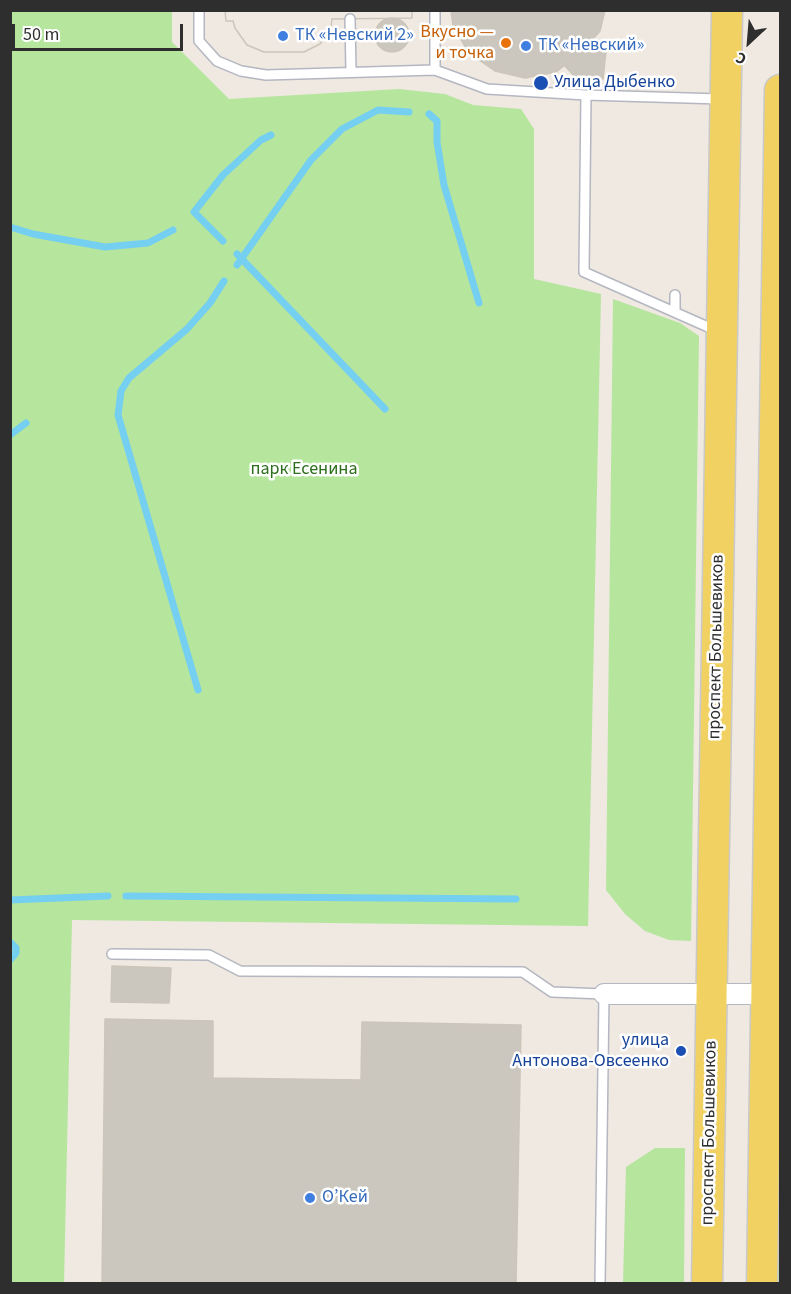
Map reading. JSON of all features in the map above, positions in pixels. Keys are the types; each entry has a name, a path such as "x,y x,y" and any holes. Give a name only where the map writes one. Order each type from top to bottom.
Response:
{"main road":[{"name":"проспект Большевиков","path":"707,1284 727,10"},
{"path":"762,1284 773,994 780,90"}],"street":[{"path":"604,994 773,994"}],"lane":[{"path":"199,10 199,41 217,61 241,71 266,75 435,70 488,89 586,95 726,99"},
{"path":"435,10 435,70"},
{"path":"350,19 351,72"},
{"path":"586,95 584,272 722,333"},
{"path":"675,295 675,311"},
{"path":"112,954 209,955 240,971 523,972 552,992 604,994 600,1284"}],"green space":[{"name":"парк Есенина","path":"10,11 172,11 172,42 229,99 399,89 445,94 473,105 521,109 534,129 534,279 601,294 588,926 72,920 64,1284 10,1283"},
{"path":"613,299 680,323 699,336 691,941 669,940 645,931 625,914 606,890"},
{"path":"780,1022 780,1283 776,1283"},
{"path":"655,1148 685,1148 684,1283 623,1283 626,1167"}],"building":[{"name":"ТК «Невский 2»","path":"225,10 412,10 412,18 332,19 331,27 320,44 304,52 264,52 247,45 233,21 226,21"},
{"name":"ТК «Невский 2»","path":"225,10 412,10 412,18 332,19 331,27 320,44 304,52 264,52 247,45 233,21 226,21"},
{"name":"ТК «Невский»","path":"451,10 605,10 600,31 581,53 556,72 525,78 495,71 469,53 453,26"},
{"path":"392,18 404,23 409,35 404,47 392,52 380,47 375,35 380,23"},
{"path":"594,40 606,51 603,79 576,78 565,66"},
{"path":"112,966 171,968 169,1003 111,1002"},
{"path":"105,1019 213,1021 213,1078 361,1080 362,1022 521,1025 516,1284 102,1284"}],"waterway":[{"path":"237,265 311,160 342,129 378,110 409,112"},
{"path":"429,114 437,121 437,142 444,185 479,303"},
{"path":"223,241 194,212 223,175 261,140 271,135"},
{"path":"10,227 33,234 105,247 148,243 173,230"},
{"path":"237,254 385,409"},
{"path":"198,690 118,415 121,391 129,378 187,329 210,303 224,281"},
{"path":"10,435 26,423"},
{"path":"10,900 108,896"},
{"path":"126,896 516,899"},
{"path":"10,942 16,948 16,953 10,960"}],"place":[{"name":"ТК «Невский 2»","path":"283,36"},
{"name":"Вкусно — и точка","path":"506,43"},
{"name":"ТК «Невский»","path":"526,46"},
{"name":"Улица Дыбенко","path":"541,83"},
{"name":"улица Антонова-Овсеенко","path":"681,1051"},
{"name":"О’Кей","path":"310,1198"}]}
